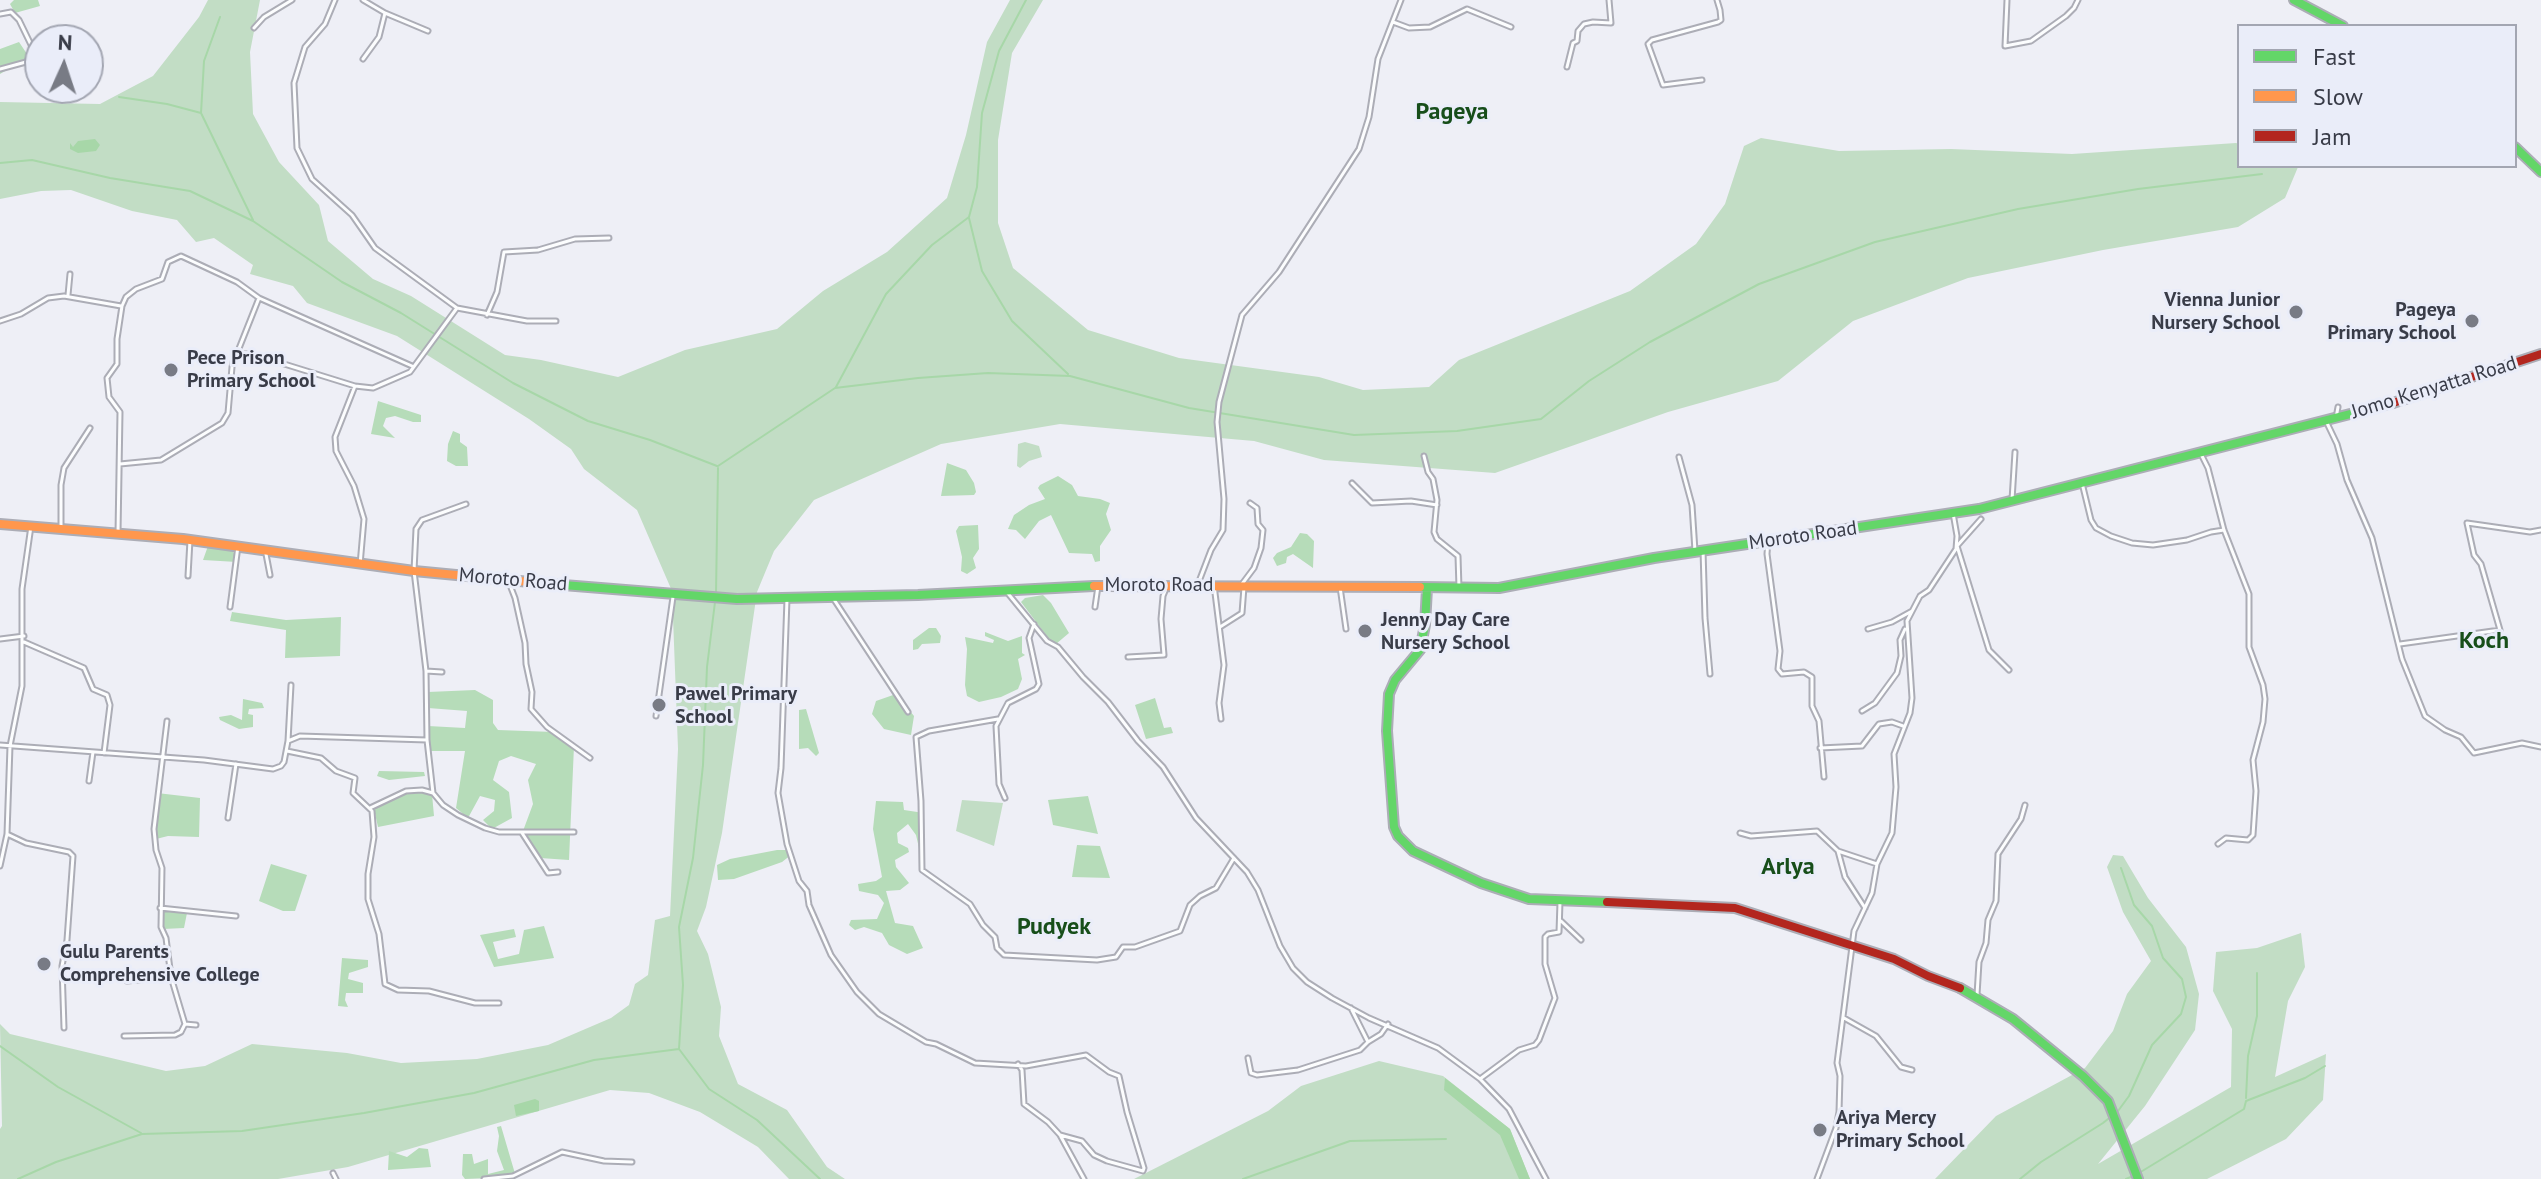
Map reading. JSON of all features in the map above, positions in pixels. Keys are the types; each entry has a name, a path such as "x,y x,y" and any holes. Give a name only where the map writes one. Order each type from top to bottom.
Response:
{"main road":[{"path":"2294,0 2339,24"},
{"path":"2517,149 2541,172"},
{"name":"Jomo Kenyatta Road","path":"2306,427 2400,401 2541,354"},
{"name":"Moroto Road","path":"0,524 190,540 360,565 673,596 833,598 1168,584 1499,588 1699,551 1953,513 2306,427"},
{"path":"1427,588 1420,650 1395,680 1389,694 1387,731 1390,801 1398,836 1413,851 1481,883 1525,898 1735,908 1894,959 1977,995 2013,1019 2083,1076 2108,1101 2138,1179"}],"street":[{"path":"254,28 264,17 292,0"},
{"path":"335,0 330,16 308,42 299,64 293,98 297,148 317,186 352,215 375,248 457,308 527,321 556,321"},
{"path":"363,0 428,31"},
{"path":"1198,584 1211,550 1223,530 1224,499 1217,422 1219,402 1242,315 1279,272 1359,149 1369,117 1376,65 1401,0"},
{"path":"1567,67 1573,43 1584,24 1611,23 1609,0"},
{"path":"1702,80 1663,85 1647,47 1652,40 1721,20 1717,0"},
{"path":"2007,0 2005,46 2031,41 2066,16 2078,0"},
{"path":"1393,22 1409,28 1430,27 1467,9 1511,27"},
{"path":"0,14 11,12 19,20 35,53 26,62 0,69"},
{"path":"363,59 379,37 385,13"},
{"path":"487,315 497,292 504,252 538,250 575,239 609,238"},
{"path":"118,533 120,412 109,397 107,378 117,364 122,306 129,293 162,279 168,262 181,256 237,282 259,298 414,367"},
{"path":"68,295 70,274"},
{"path":"0,321 21,314 48,298 68,295 122,306"},
{"path":"119,464 161,460 222,423 228,413 230,377 236,356 259,298"},
{"path":"236,356 252,354 355,386 373,388 405,375 414,367 457,308"},
{"path":"355,386 335,444 354,486 364,519 360,565"},
{"path":"2336,418 2338,407"},
{"path":"2326,421 2372,538 2403,662 2429,720 2461,737 2474,753 2522,743 2541,747"},
{"path":"61,529 64,468 90,428"},
{"path":"2012,500 2015,452"},
{"path":"2201,454 2208,468 2224,530 2249,594 2249,647 2265,699 2263,722 2253,760 2256,791 2253,835 2248,840 2226,838 2218,844"},
{"path":"1424,456 1433,479 1437,505 1434,532 1437,539 1458,556 1459,588"},
{"path":"1679,457 1692,505 1699,551 1710,674"},
{"path":"1352,483 1372,503 1411,501 1437,505"},
{"path":"2082,483 2096,528 2121,539 2153,545 2224,530"},
{"path":"1220,627 1242,613 1243,585 1254,568 1262,543 1263,530 1258,524 1257,508 1250,503"},
{"path":"466,504 419,521 416,529 414,571 426,671 427,740 433,793 443,805 466,820 492,831 574,832"},
{"path":"1953,513 1957,546 1989,650 2009,670"},
{"path":"1862,711 1875,703 1897,673 1901,656 1900,640 1920,596 1931,587 1957,546 1981,519"},
{"path":"2399,644 2500,630 2481,564 2474,555 2467,523 2530,532 2541,530"},
{"path":"0,866 7,834 10,746 22,686 22,589 31,526"},
{"path":"188,576 190,540"},
{"path":"1768,540 1767,554 1780,651 1778,669 1782,674 1804,672 1812,677 1812,706 1818,718 1824,777"},
{"path":"230,607 238,546"},
{"path":"265,549 270,575"},
{"path":"508,580 525,643 532,692 531,709 547,727 590,758"},
{"path":"1128,657 1164,655 1161,619 1163,596 1168,584"},
{"path":"1214,585 1224,665 1219,703 1221,719"},
{"path":"1095,607 1098,586"},
{"path":"1340,587 1346,629"},
{"path":"1006,591 1047,641 1058,647 1108,702 1163,767 1196,818 1253,881 1280,946 1293,968 1307,982 1351,1008 1442,1050 1480,1079 1509,1109 1546,1179"},
{"path":"656,716 673,596"},
{"path":"833,598 908,712"},
{"path":"787,599 778,793 787,844 799,881 807,891 809,905 831,955 857,992 879,1014 905,1031 975,1063 1026,1066 1086,1055 1119,1076 1143,1171 1107,1161 1094,1155 1082,1141 1060,1135"},
{"path":"1868,629 1892,622 1912,611"},
{"path":"1005,798 999,784 998,719 1008,703 1036,689 1039,684 1029,638 1034,624"},
{"path":"1817,1179 1834,1136 1839,1112 1840,1076 1837,1063 1854,931 1872,893 1877,864 1892,833 1896,787 1894,754 1910,713 1912,698 1906,626"},
{"path":"0,639 24,636"},
{"path":"23,642 84,668 93,689 107,695 110,705 104,753"},
{"path":"426,671 442,672"},
{"path":"0,745 277,768 284,762 287,751 291,685"},
{"path":"998,719 929,731 916,737 922,870 970,904 995,937 997,948 1004,955 1097,960 1116,957 1123,947 1135,947 1180,931 1190,905 1216,888 1234,858"},
{"path":"124,1036 175,1035 181,1032 185,1024 161,927 162,868 156,850 154,824 167,721"},
{"path":"1820,748 1862,746 1879,724 1886,722 1903,726"},
{"path":"288,741 300,736 319,735 427,740"},
{"path":"287,751 321,758 336,771 354,777 353,793 370,808 374,837 368,874 368,899 380,938 385,984 398,990 429,991 475,1003 499,1003"},
{"path":"89,781 93,752"},
{"path":"228,818 236,764"},
{"path":"370,808 406,791 433,793"},
{"path":"1977,995 1979,962 1986,943 1988,920 1996,901 1998,854 2018,826 2025,805"},
{"path":"1740,833 1751,836 1817,831 1838,851 1877,864"},
{"path":"522,833 548,873 558,872"},
{"path":"7,834 26,843 69,852 73,856 62,966 64,1028"},
{"path":"1838,851 1845,877 1865,908"},
{"path":"1480,1079 1519,1050 1535,1045 1539,1040 1555,998 1545,964 1545,937 1558,933 1560,900"},
{"path":"160,908 236,916"},
{"path":"1561,921 1581,940"},
{"path":"127,981 171,977"},
{"path":"1351,1008 1368,1042"},
{"path":"1844,1018 1876,1036 1901,1067 1912,1070"},
{"path":"185,1024 196,1025"},
{"path":"1248,1058 1253,1075 1290,1072 1360,1050 1381,1034 1388,1024"},
{"path":"1018,1064 1022,1070 1024,1104 1060,1135 1084,1179"},
{"path":"1022,1070 1026,1066"},
{"path":"484,1179 513,1176 562,1152 604,1161 632,1162"},
{"path":"333,1173 336,1179"}],"shaded area":[{"path":"14,0 38,0 40,6 15,13 10,4"},
{"path":"208,0 260,0 250,52 253,114 279,162 319,205 328,241 373,279 411,296 505,355 618,377 685,350 777,329 823,291 887,252 947,198 966,135 987,42 1010,0 1043,0 1012,53 998,140 998,223 1013,268 1088,330 1179,358 1319,377 1363,390 1429,387 1459,360 1630,291 1696,244 1725,204 1744,146 1761,138 1839,151 1951,149 2072,154 2236,143 2237,168 2298,168 2285,198 2238,227 2103,250 1968,278 1853,321 1778,381 1668,412 1495,473 1324,460 1254,441 1060,424 941,444 814,500 774,551 757,592 722,833 706,907 697,931 708,954 721,1007 719,1036 738,1084 787,1110 827,1167 845,1179 789,1179 758,1147 700,1112 649,1093 610,1090 348,1167 278,1179 0,1179 0,1024 10,1034 166,1071 205,1066 252,1044 347,1053 401,1063 477,1059 548,1045 611,1018 629,1005 635,984 648,975 655,920 670,916 678,749 672,591 637,510 584,469 571,449 529,419 397,336 307,303 293,286 250,274 253,265 214,238 196,242 177,220 132,211 71,190 41,191 0,199 0,102 104,104 153,76 199,17"},
{"path":"19,42 24,50 24,60 0,74 0,49"},
{"path":"95,139 100,145 96,151 78,153 70,149 70,143 73,147 78,141"},
{"path":"378,401 421,415 421,422 395,416 386,418 383,426 395,438 371,434"},
{"path":"453,431 460,434 460,442 467,447 468,466 456,466 447,461"},
{"path":"1025,442 1039,446 1042,457 1020,468 1017,466 1018,444"},
{"path":"947,463 966,470 974,483 974,495 941,496"},
{"path":"1058,476 1072,485 1078,496 1110,503 1106,514 1111,530 1100,546 1100,561 1095,562 1092,554 1069,553 1051,515 1039,521 1025,539 1016,530 1008,529 1014,515 1045,499 1038,488 1040,485"},
{"path":"978,525 979,549 973,558 976,568 967,574 961,571 962,557 956,531 959,526"},
{"path":"1300,533 1307,534 1314,541 1313,568 1293,554 1287,557 1286,563 1277,566 1273,558 1291,547"},
{"path":"208,546 232,548 237,562 203,560"},
{"path":"1043,595 1069,633 1056,644 1021,602 1025,598"},
{"path":"232,612 286,620 341,617 340,656 285,658 286,630 230,621"},
{"path":"929,628 936,628 941,636 940,643 922,644 913,650 913,640"},
{"path":"985,632 1008,641 1022,636 1022,653 1025,655 1018,659 1022,679 1018,689 979,702 967,696 965,637 993,643 994,640 985,636"},
{"path":"475,690 493,700 493,723 498,730 554,732 574,746 569,860 540,858 523,831 533,804 528,780 536,764 511,756 499,761 493,780 509,792 512,818 492,829 483,820 494,811 495,800 480,796 468,818 456,808 465,751 429,751 428,726 465,728 467,711 428,708 428,692"},
{"path":"896,694 914,716 911,735 884,729 872,714 876,701"},
{"path":"1155,698 1164,728 1171,727 1173,733 1146,739 1135,705"},
{"path":"243,699 262,703 264,708 249,709 248,714 253,715 253,727 239,729 220,720 219,717 231,715 242,720"},
{"path":"806,709 819,753 816,756 808,748 799,749 799,710"},
{"path":"379,771 424,772 425,776 389,780 377,776"},
{"path":"412,790 432,794 434,816 378,827 374,809 384,800"},
{"path":"157,793 200,798 199,837 168,836 156,839"},
{"path":"1088,796 1098,834 1053,825 1048,800"},
{"path":"962,800 1003,803 994,846 956,831"},
{"path":"876,801 903,802 904,810 924,813 919,848 916,835 908,824 897,833 898,843 908,848 909,852 895,860 896,867 909,883 900,890 886,891 895,923 913,926 923,948 907,954 889,945 882,933 864,927 855,930 849,925 851,920 877,919 884,903 878,895 859,891 858,884 882,877 873,829"},
{"path":"1077,845 1100,846 1110,878 1072,877"},
{"path":"789,850 791,855 782,862 734,879 718,880 717,865 730,859"},
{"path":"2113,855 2123,856 2148,898 2186,947 2199,994 2195,1030 2145,1106 2098,1164 2231,1087 2232,1029 2213,991 2216,952 2257,948 2301,933 2305,967 2288,1001 2275,1077 2326,1054 2323,1100 2286,1139 2207,1179 1935,1179 1996,1116 2085,1068 2113,1031 2127,994 2151,961 2123,912 2107,867"},
{"path":"271,864 307,875 295,911 283,911 259,901"},
{"path":"162,910 187,913 184,928 163,929"},
{"path":"544,926 554,958 494,967 480,935 514,929 516,937 493,942 498,959 519,954 524,930"},
{"path":"342,958 368,960 368,967 349,973 348,979 363,983 363,993 346,993 348,1007 338,1006"},
{"path":"1379,1061 1443,1076 1510,1129 1530,1179 1134,1179 1268,1111 1301,1086"},
{"path":"1445,1078 1510,1129 1530,1179 1519,1179 1500,1135 1444,1090"},
{"path":"535,1099 539,1101 539,1111 516,1116 514,1105"},
{"path":"501,1126 516,1177 465,1179 462,1175 463,1154 472,1154 474,1164 488,1159 488,1174 504,1170 497,1151 497,1127"},
{"path":"419,1148 428,1149 431,1167 388,1170 389,1151 407,1157"}],"waterway":[{"path":"836,387 886,294 932,245 969,217 977,187 982,113 999,51 1026,0"},
{"path":"201,113 204,61 220,17"},
{"path":"119,97 201,113 253,220"},
{"path":"0,163 32,160 110,178 190,191 253,221 342,282 401,313 513,383 588,421 650,440 717,466"},
{"path":"718,466 835,388 988,373 1070,376 1189,408 1354,435 1457,431 1541,419 1589,381 1650,342 1759,284 1875,242 2018,209 2138,189 2262,174"},
{"path":"969,218 982,271 1012,321 1068,374"},
{"path":"716,593 718,468"},
{"path":"715,602 707,667 703,765 693,858 679,927 683,985 679,1049 709,1089 757,1120 820,1179"},
{"path":"2020,1179 2118,1111 2129,1096 2152,1045 2181,1014 2186,997 2182,979 2163,958 2152,926 2134,905 2121,868"},
{"path":"2246,1098 2248,1056 2257,1016 2257,973"},
{"path":"0,1046 58,1087 141,1133"},
{"path":"18,1179 56,1162 142,1134 242,1131 364,1113 474,1093 594,1060 679,1049"},
{"path":"2139,1173 2244,1109 2246,1101 2305,1078 2325,1066"},
{"path":"1243,1179 1350,1141 1446,1139"},
{"path":"2126,1179 2133,1176"}],"traffic: fast":[{"path":"2294,0 2339,24"},
{"path":"2517,149 2541,172"},
{"path":"1420,587 1499,588 1654,558 1979,509 2393,403"},
{"path":"551,584 737,599 918,595 1094,586"},
{"path":"1427,588 1420,650 1395,680 1389,694 1387,731 1394,827 1398,836 1413,851 1481,883 1529,899 1607,902"},
{"path":"1960,988 2013,1019 2083,1076 2108,1101 2138,1179"}],"traffic: slow":[{"path":"0,524 183,539 414,571 551,584"},
{"path":"1094,586 1420,587"}],"traffic: jam":[{"path":"2393,403 2541,354"},
{"path":"1607,902 1735,908 1894,959 1960,988"}],"place":[{"name":"Vienna Junior Nursery School","path":"2296,312"},
{"name":"Pageya Primary School","path":"2472,321"},
{"name":"Pece Prison Primary School","path":"171,370"},
{"name":"Jenny Day Care Nursery School","path":"1365,631"},
{"name":"Pawel Primary School","path":"659,705"},
{"name":"Gulu Parents Comprehensive College","path":"44,964"},
{"name":"Ariya Mercy Primary School","path":"1820,1130"}],"district":[{"name":"Pageya","path":"1452,112"},
{"name":"Koch","path":"2484,641"},
{"name":"Arlya","path":"1788,867"},
{"name":"Pudyek","path":"1054,927"}]}
